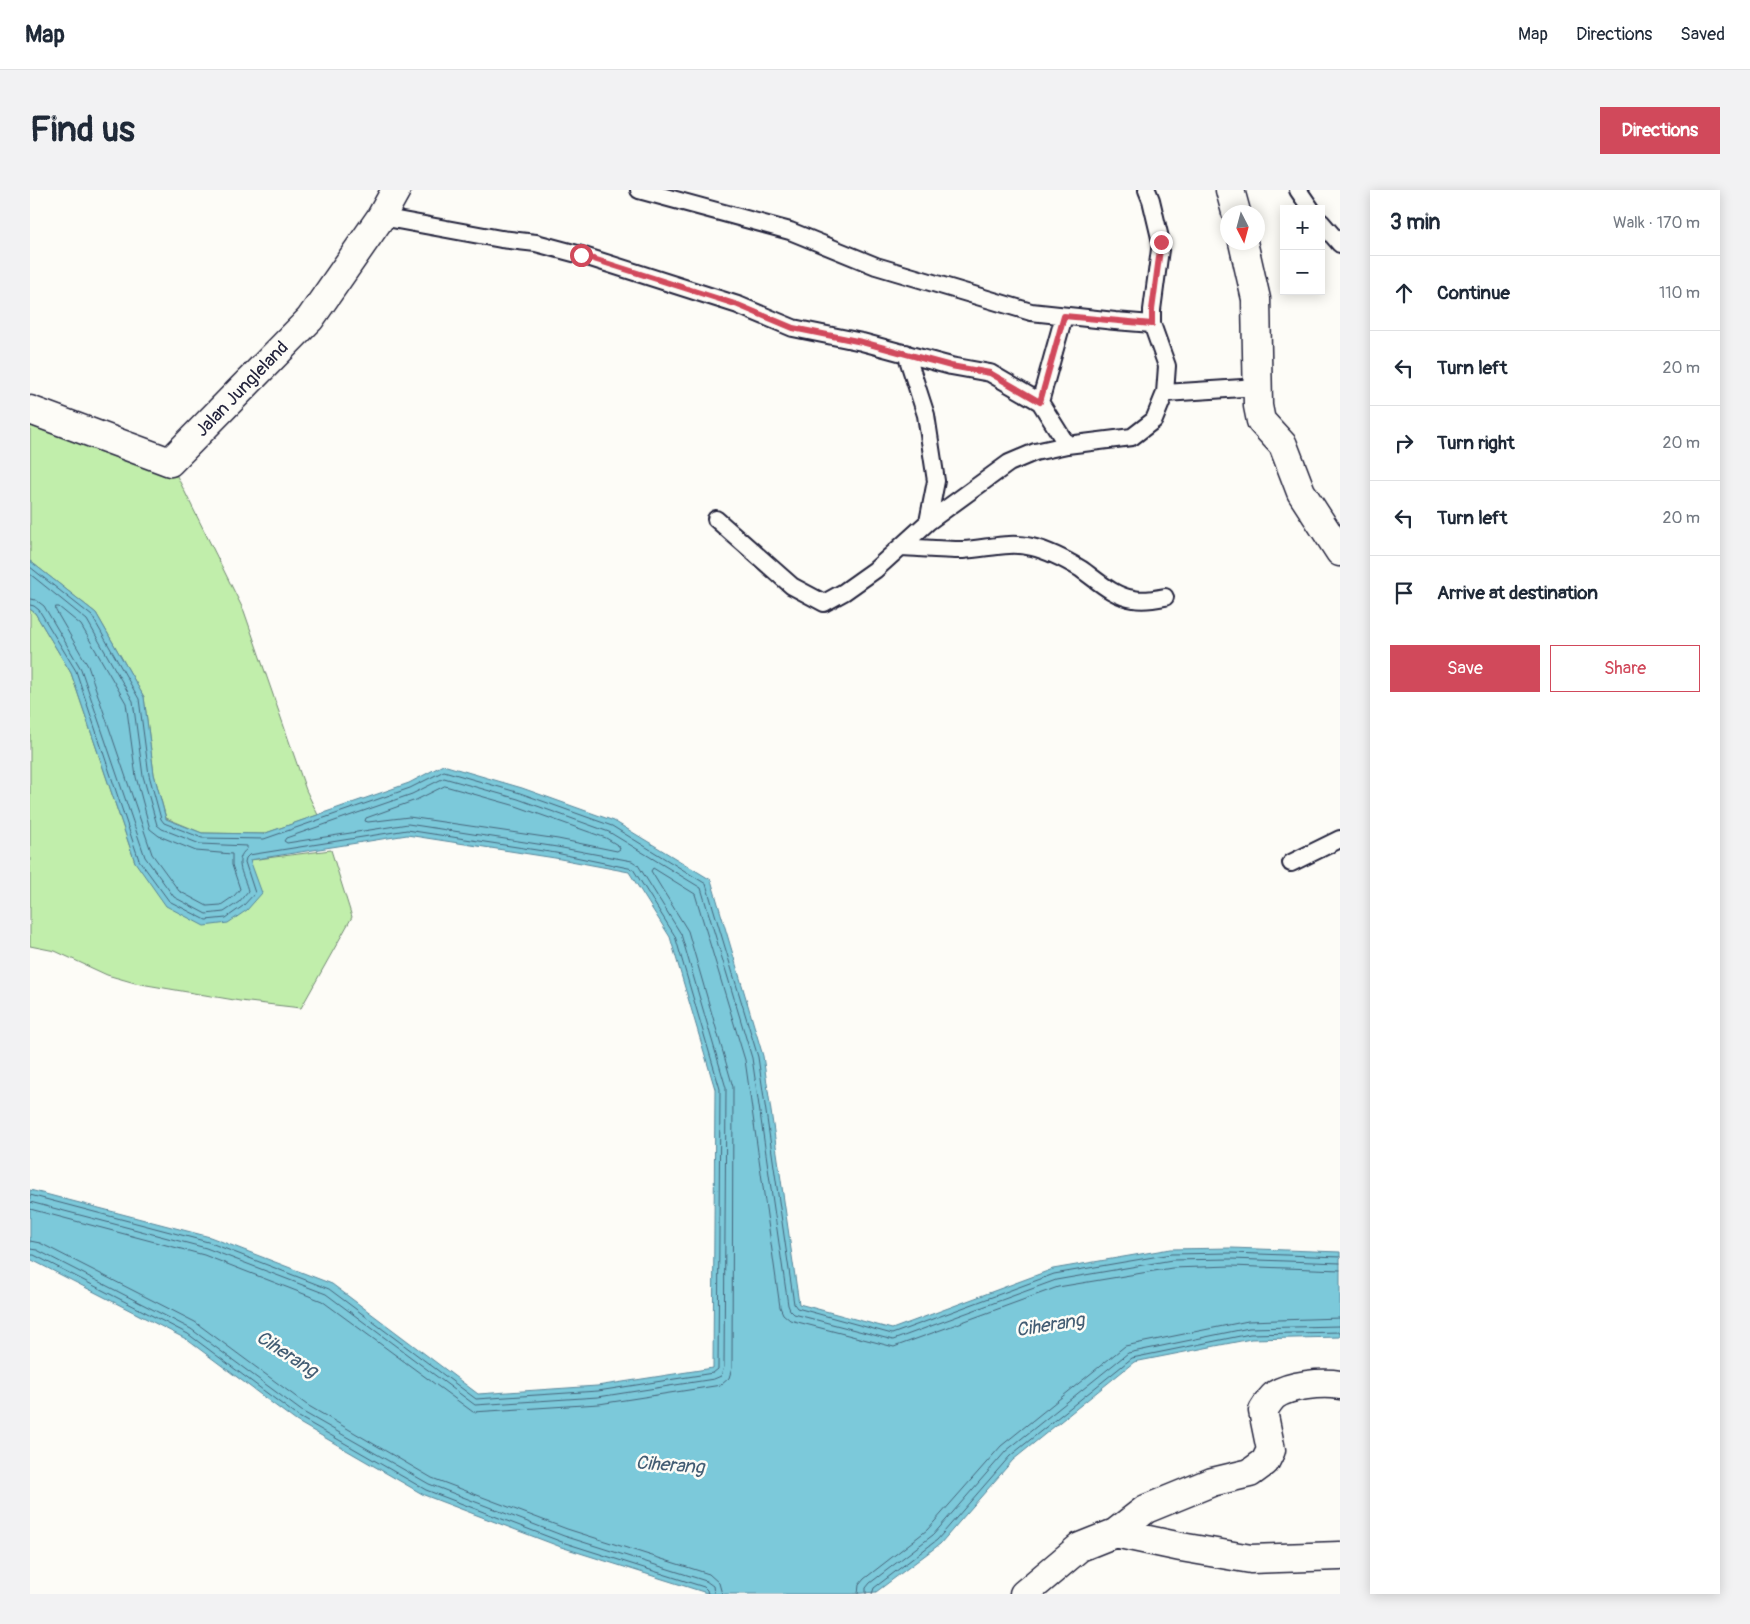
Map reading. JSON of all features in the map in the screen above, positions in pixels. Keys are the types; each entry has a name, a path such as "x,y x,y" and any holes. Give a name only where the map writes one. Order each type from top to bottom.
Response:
{"street":[{"name":"Jalan Jungleland","path":"30,410 170,462 310,319 381,217 396,190"},
{"path":"1230,190 1234,205"},
{"path":"1245,250 1256,299 1258,406 1261,421 1283,445 1301,492 1340,552"},
{"path":"1024,1594 1080,1547 1115,1533 1146,1509 1212,1482 1250,1474 1266,1462 1271,1450 1263,1411 1274,1396 1292,1388 1328,1383 1340,1385"},
{"path":"1115,1533 1251,1559 1340,1556"}],"lane":[{"path":"639,190 790,231 876,266 965,294 1031,312 1152,324"},
{"path":"716,519 792,586 824,602 852,587 902,547 928,522 1009,463 1035,452 1067,445 1132,437 1154,420 1165,393 1167,366 1152,324 1152,310 1161,242 1147,190"},
{"path":"1298,190 1308,205"},
{"path":"381,217 501,239 536,243 581,255 738,305 793,328 862,342 951,366 990,373 1040,402 1067,445"},
{"path":"1325,227 1340,244"},
{"path":"1040,402 1064,316"},
{"path":"906,353 926,416 936,481 928,522"},
{"path":"1165,393 1258,387"},
{"path":"902,547 965,550 1014,544 1032,547 1054,554 1103,586 1119,594 1133,599 1164,597"},
{"path":"1291,864 1340,839"}],"green space":[{"path":"30,410 170,462 244,611 306,790 318,815 263,834 202,833 166,818 154,774 144,697 96,613 30,561"},
{"path":"30,609 35,613 71,673 135,862 250,860 331,850 352,917 301,1008 240,1001 135,983 107,975 55,951 30,946"}],"water":[{"name":"Ciherang","path":"30,561 96,613 144,697 154,774 166,819 202,833 263,834 409,783 443,765 522,788 614,821 711,880 763,1056 799,1304 892,1329 1053,1269 1170,1249 1231,1248 1340,1252 1340,1337 1251,1339 1134,1362 1013,1460 940,1544 876,1592 851,1594 710,1594 561,1547 424,1495 296,1421 186,1339 30,1259 30,1190 210,1237 332,1284 478,1394 597,1386 713,1368 715,1089 670,937 629,872 555,858 407,835 250,860 262,893 247,910 228,923 204,926 166,906 135,862 71,673 35,613 30,609"}],"route":[{"path":"581,255 738,305 793,328 862,342 951,366 990,373 1040,402 1064,316 1152,324 1152,310 1161,242"}]}
